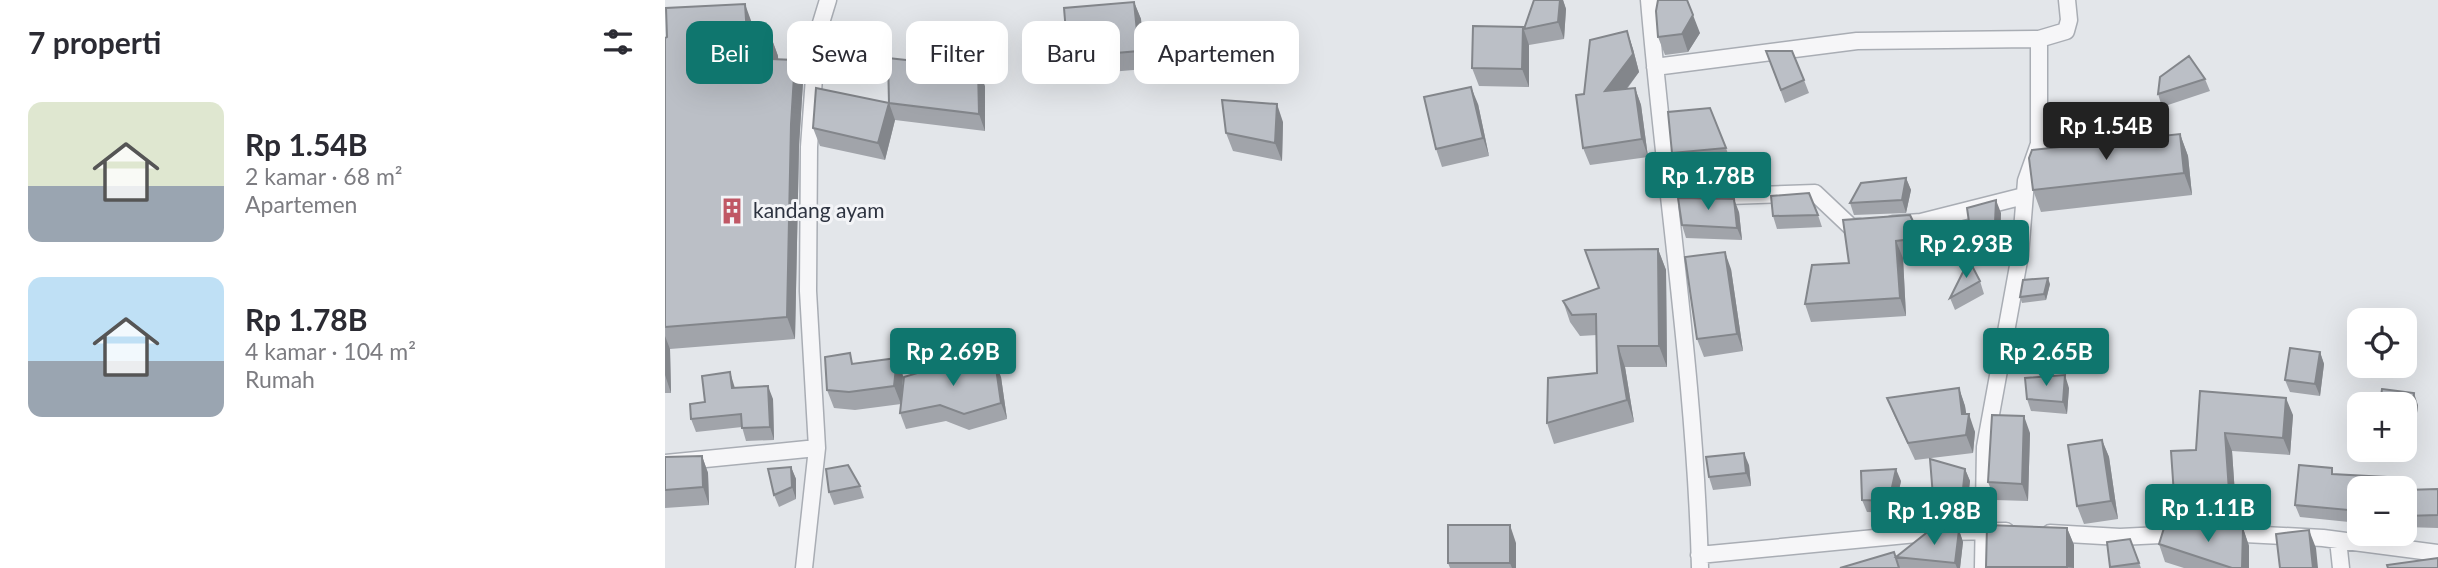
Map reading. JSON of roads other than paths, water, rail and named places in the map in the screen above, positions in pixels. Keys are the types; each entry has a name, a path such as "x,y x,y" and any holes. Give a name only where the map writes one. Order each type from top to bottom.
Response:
{"street":[{"path":"804,568 817,448 808,292 809,147 817,36 828,0"},
{"path":"1649,0 1688,353 1700,561 1937,532 1984,531 2120,537 2244,533 2339,540 2438,553"},
{"path":"1655,67 1857,41 2039,39 2066,31 2069,20 2067,0"},
{"path":"1983,568 1985,447 2020,255 2026,181 2039,144 2039,39"},
{"path":"1670,198 1815,193 1851,228 1921,222 2024,197"},
{"path":"665,463 817,448"},
{"path":"2339,540 2341,568"}],"place":[{"name":"kandang ayam","path":"732,211"}]}
